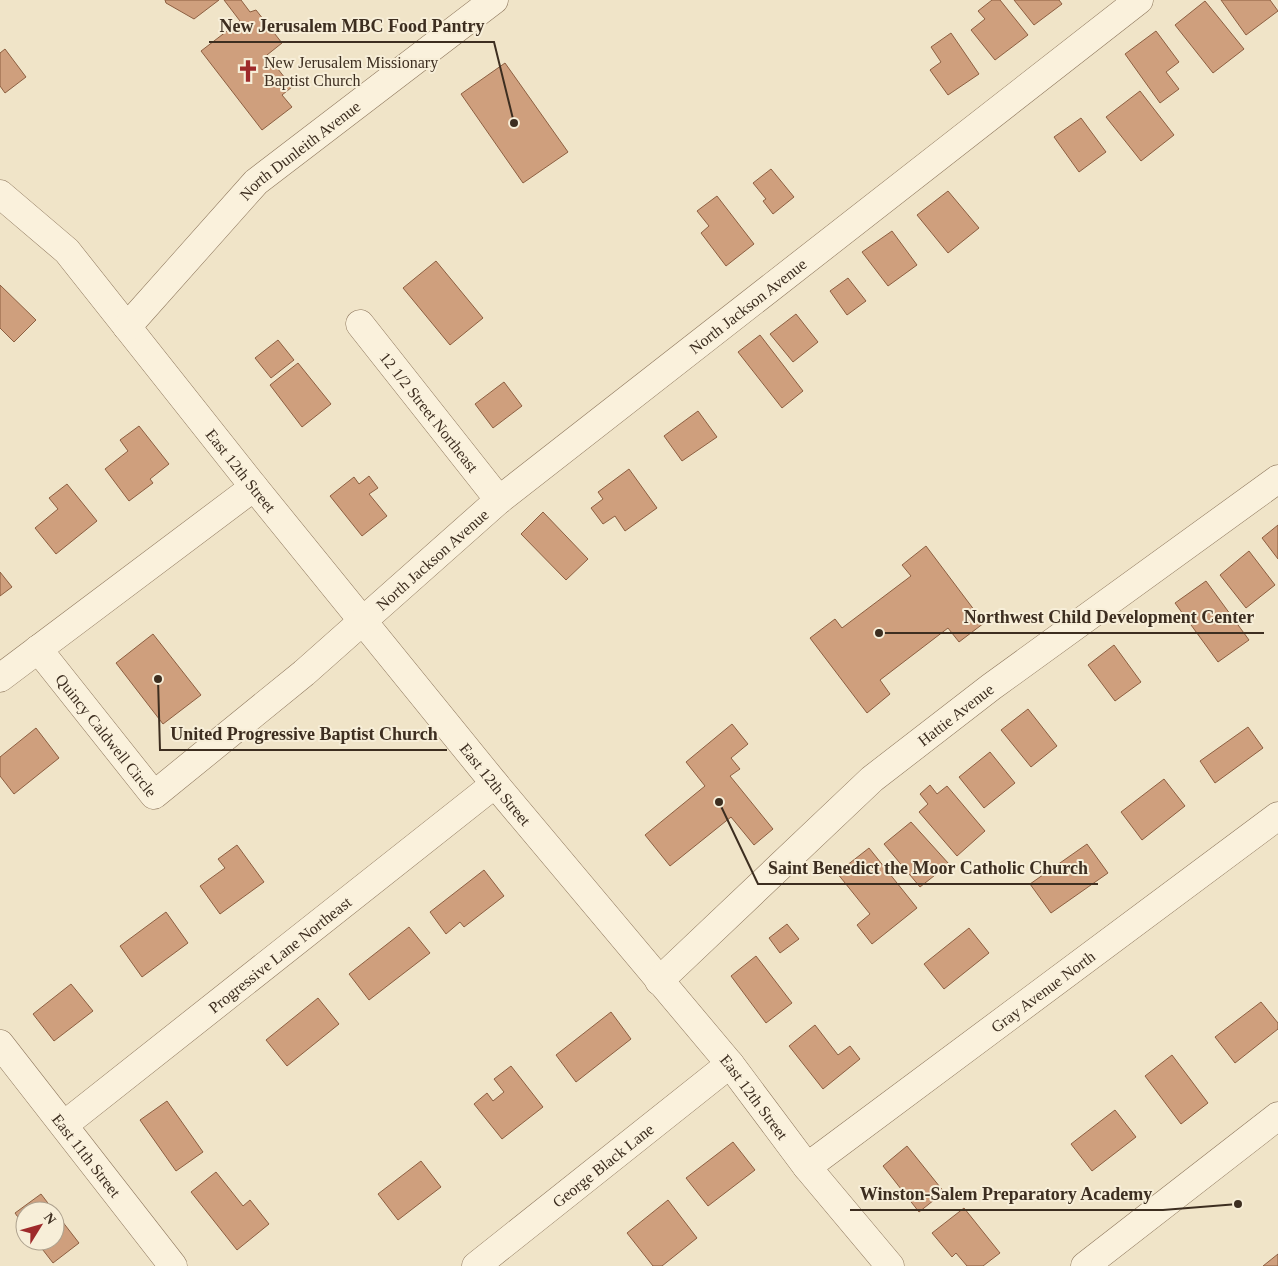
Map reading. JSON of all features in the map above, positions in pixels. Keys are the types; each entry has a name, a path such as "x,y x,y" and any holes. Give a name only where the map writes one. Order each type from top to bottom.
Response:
{"street":[{"name":"North Dunleith Avenue","path":"128,327 256,182 462,10 494,0"},
{"name":"North Jackson Avenue","path":"363,620 499,500 1139,0"},
{"name":"East 12th Street","path":"0,194 67,251 254,487 495,784 730,1064 807,1167 890,1266"},
{"name":"12 1/2 Street Northeast","path":"360,324 499,500"},
{"name":"Hattie Avenue","path":"659,981 872,778 991,687 1278,479"},
{"path":"0,678 254,487"},
{"name":"Quincy Caldwell Circle","path":"38,649 154,795 304,673 363,620"},
{"name":"Progressive Lane Northeast","path":"64,1125 495,784"},
{"name":"Gray Avenue North","path":"807,1167 1278,816"},
{"name":"East 11th Street","path":"0,1044 173,1266"},
{"name":"George Black Lane","path":"476,1266 730,1064"},
{"path":"1085,1266 1278,1116"}],"building":[{"path":"165,0 219,0 194,19 166,3"},
{"name":"New Jerusalem Missionary Baptist Church","path":"224,0 241,0 250,12 256,10 282,43 267,55 292,87 282,95 292,107 262,130 201,51 240,21"},
{"path":"992,0 1000,0 1028,35 995,60 971,30 985,19 978,11"},
{"path":"1014,0 1059,0 1062,4 1034,25"},
{"path":"1221,0 1270,0 1278,11 1246,35"},
{"path":"1205,1 1244,49 1213,73 1175,25"},
{"path":"1156,31 1179,62 1166,72 1179,89 1160,103 1125,54"},
{"path":"951,33 979,74 948,95 930,70 941,62 931,47"},
{"path":"5,49 26,77 5,93 0,86 0,53"},
{"path":"505,63 568,152 523,183 461,94"},
{"path":"1140,91 1174,135 1141,161 1106,117"},
{"path":"1081,118 1106,152 1079,172 1054,137"},
{"path":"771,169 794,197 773,214 763,201 766,199 753,183"},
{"path":"948,191 979,228 948,253 917,215"},
{"path":"717,196 754,244 726,266 701,233 709,226 697,211"},
{"path":"892,231 917,265 888,286 862,252"},
{"path":"436,261 483,318 450,345 403,288"},
{"path":"848,278 866,301 847,315 830,291"},
{"path":"0,285 36,320 14,342 0,328"},
{"path":"796,314 818,342 793,362 770,334"},
{"path":"760,335 803,391 782,408 738,352"},
{"path":"278,340 294,360 271,378 255,358"},
{"path":"298,363 331,404 302,427 270,385"},
{"path":"504,382 522,406 493,428 475,404"},
{"path":"698,411 717,437 682,461 664,436"},
{"path":"139,426 169,464 150,479 153,483 129,501 105,469 128,451 120,440"},
{"path":"629,469 657,508 625,531 615,516 603,524 591,508 603,499 598,492"},
{"path":"369,476 378,488 369,494 387,516 362,536 330,496 354,477 359,484"},
{"path":"67,484 97,521 56,554 35,528 58,509 49,498"},
{"path":"543,512 588,559 566,580 521,534"},
{"path":"1278,525 1278,559 1262,538"},
{"path":"926,546 984,623 959,642 948,628 880,680 890,694 867,713 810,638 835,619 842,628 911,576 902,565"},
{"path":"1249,551 1275,585 1246,608 1220,575"},
{"path":"0,572 12,587 0,596"},
{"path":"1206,581 1249,640 1218,662 1175,603"},
{"path":"153,634 201,695 163,724 116,663"},
{"path":"1114,645 1141,682 1115,701 1088,665"},
{"path":"1028,709 1057,746 1031,767 1001,730"},
{"path":"732,724 748,744 731,758 740,769 730,776 773,829 754,845 731,817 670,866 645,835 705,786 686,762"},
{"path":"1248,727 1263,748 1215,783 1200,761"},
{"path":"36,728 59,758 14,794 0,776 0,757"},
{"path":"990,752 1015,783 984,808 959,777"},
{"path":"1164,779 1185,806 1142,840 1121,812"},
{"path":"930,785 937,794 947,786 985,831 957,856 919,812 928,804 920,794"},
{"path":"911,822 949,864 920,887 884,844"},
{"path":"1087,844 1108,873 1051,913 1030,884"},
{"path":"237,845 264,882 220,914 200,886 225,868 218,859"},
{"path":"869,848 917,908 872,944 857,925 870,914 837,873"},
{"path":"484,870 504,896 464,927 460,922 446,934 430,912"},
{"path":"166,912 188,943 142,977 120,946"},
{"path":"787,924 799,939 780,953 769,938"},
{"path":"409,927 430,953 369,1000 349,974"},
{"path":"969,928 989,953 944,989 924,964"},
{"path":"756,956 792,1003 766,1023 731,976"},
{"path":"71,984 93,1011 54,1041 33,1014"},
{"path":"318,998 339,1024 287,1066 266,1040"},
{"path":"1261,1002 1278,1023 1278,1029 1235,1063 1215,1037"},
{"path":"611,1012 631,1039 576,1082 556,1055"},
{"path":"815,1025 838,1055 850,1046 860,1059 823,1089 789,1046"},
{"path":"1172,1055 1208,1103 1181,1124 1145,1076"},
{"path":"511,1066 543,1107 502,1139 474,1104 487,1093 493,1101 504,1092 494,1079"},
{"path":"167,1101 203,1152 176,1171 140,1120"},
{"path":"1115,1110 1136,1137 1092,1171 1071,1144"},
{"path":"733,1142 755,1170 708,1206 686,1178"},
{"path":"907,1146 944,1192 919,1212 883,1166"},
{"path":"421,1161 441,1187 398,1220 378,1194"},
{"path":"216,1172 243,1206 250,1200 269,1224 237,1250 191,1192"},
{"path":"41,1194 46,1201 31,1201"},
{"path":"668,1200 697,1238 662,1266 653,1266 627,1233"},
{"path":"964,1208 1000,1253 983,1266 967,1266 956,1253 952,1257 932,1233"},
{"path":"65,1225 79,1243 53,1263 44,1251 65,1251"},
{"path":"1278,1254 1278,1266 1263,1266"}],"place":[{"name":"New Jerusalem Missionary Baptist Church","path":"248,71"},
{"name":"New Jerusalem MBC Food Pantry","path":"514,123"},
{"name":"Northwest Child Development Center","path":"879,633"},
{"name":"United Progressive Baptist Church","path":"158,679"},
{"name":"Saint Benedict the Moor Catholic Church","path":"719,802"},
{"name":"Winston-Salem Preparatory Academy","path":"1238,1204"}]}
